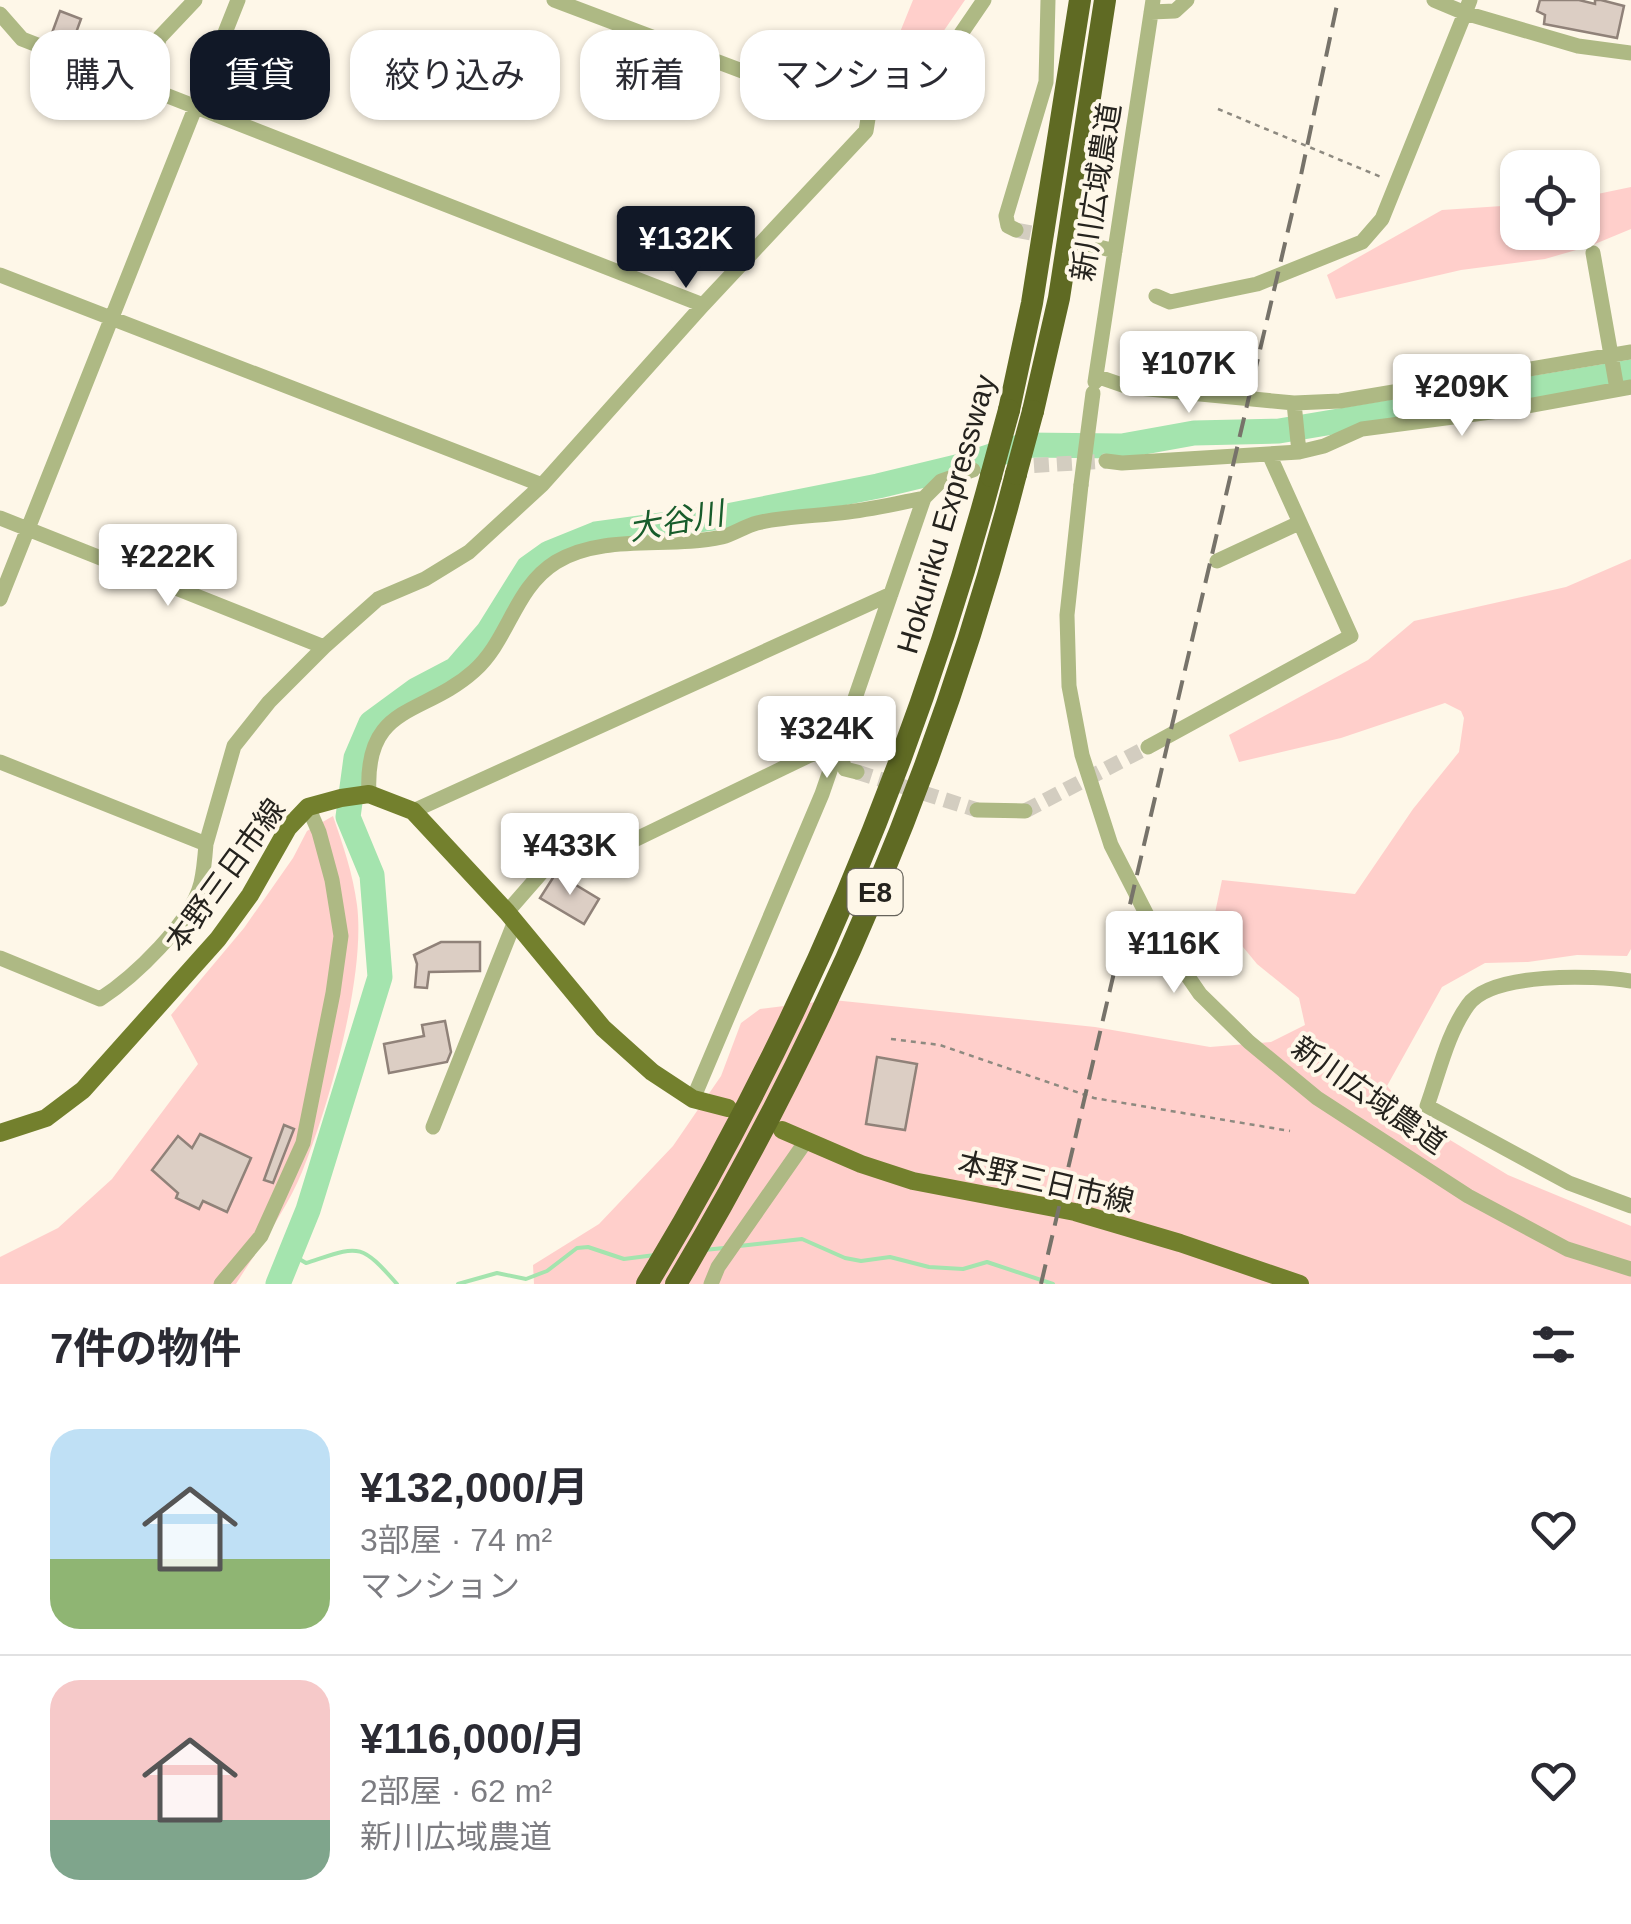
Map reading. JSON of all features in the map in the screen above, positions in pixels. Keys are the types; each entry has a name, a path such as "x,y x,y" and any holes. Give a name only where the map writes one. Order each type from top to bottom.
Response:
{"highway":[{"name":"Hokuriku Expressway","path":"647,1284 752,1100 857,873 940,651 982,473 1008,410 1036,284 1080,0"},
{"name":"Hokuriku Expressway","path":"676,1284 772,1113 824,1008 923,774 964,656 1033,410 1059,298 1105,0"}],"main road":[{"name":"本野三日市線","path":"0,1132 46,1118 82,1090 218,939 250,894 288,828 308,808 369,794"},
{"path":"369,794 413,811 511,916 604,1028 652,1072 694,1099 728,1108"},
{"name":"本野三日市線","path":"782,1130 913,1181 1074,1212 1300,1284"}],"street":[{"path":"167,30 195,0"},
{"path":"226,30 238,0"},
{"path":"554,0 596,8 740,68"},
{"path":"964,30 984,0"},
{"path":"1016,230 1008,226 1006,216 1046,82 1048,0"},
{"path":"1152,6 1175,10 1188,0"},
{"path":"1434,0 1468,6 1578,46 1631,53"},
{"name":"新川広域農道","path":"1152,6 1096,376 1067,615 1069,686 1082,755 1111,845 1151,923 1200,994 1248,1042 1317,1098 1468,1196 1567,1249 1631,1268"},
{"path":"1156,296 1170,302 1257,284 1362,242 1382,219 1468,6"},
{"path":"0,14 22,39 30,42"},
{"path":"0,599 190,120"},
{"path":"234,120 703,305"},
{"path":"0,958 100,999 121,986 191,906 201,885 206,844 234,746 270,702 378,600 425,579 469,552 542,485 866,131 868,120"},
{"path":"1090,245 1115,251"},
{"path":"1106,461 1299,452 1362,430 1506,410 1624,388 1611,356 1593,252"},
{"path":"0,274 542,485"},
{"path":"1096,376 1128,388 1294,403 1340,401 1631,352"},
{"path":"1294,403 1299,452"},
{"path":"1148,747 1350,636 1269,454"},
{"path":"694,1099 822,794 924,498 941,481 982,473"},
{"path":"369,794 370,755 377,740 408,708 474,671 489,655 528,588 556,562 592,550 722,537 758,523 924,498"},
{"path":"0,518 324,647"},
{"path":"1217,562 1299,523"},
{"path":"413,811 891,594"},
{"path":"837,746 846,769 858,772"},
{"path":"432,1127 511,916 576,832 595,859 808,756 837,746"},
{"path":"0,762 206,844"},
{"path":"221,1284 261,1236 303,1143 333,994 340,936 332,880 308,808"},
{"path":"977,810 1025,810"},
{"path":"1631,981 1573,976 1493,987 1470,1001 1454,1028 1427,1106 1569,1182 1631,1206"},
{"path":"712,1284 718,1267 806,1141"}],"path":[{"path":"1218,109 1396,183"},
{"path":"891,1038 940,1045 1094,1098 1290,1131"}],"shaded area":[{"path":"913,0 965,0 944,30 901,30"},
{"path":"1631,187 1631,229 1600,242 1600,193"},
{"path":"1500,206 1500,250 1576,250 1545,259 1461,270 1336,299 1327,275 1442,210"},
{"path":"1631,559 1631,949 1627,956 1577,955 1485,963 1442,987 1387,1086 1417,1120 1508,1175 1631,1226 1631,1284 534,1284 533,1265 599,1224 673,1146 721,1076 741,1023 760,1009 833,1000 1095,1027 1210,1047 1271,1042 1305,1025 1299,998 1257,964 1215,913 1222,880 1355,894 1413,809 1459,752 1464,718 1461,711 1445,703 1341,738 1239,762 1229,735 1368,660 1414,621 1566,587"},
{"path":"333,816 357,905 351,1003 323,1112 302,1172 236,1284 0,1284 0,1257 58,1228 112,1179 198,1064 171,1015 244,928 307,831"}],"building":[{"path":"1540,0 1595,4 1595,0 1601,0 1624,6 1617,38 1544,24 1545,15 1537,11"},
{"path":"60,11 81,19 77,30 53,30"},
{"path":"556,873 599,899 584,924 540,898"},
{"path":"441,942 480,942 480,971 429,972 427,988 415,987 414,955"},
{"path":"445,1021 451,1052 447,1062 389,1073 384,1044 424,1036 422,1025"},
{"path":"877,1057 917,1064 905,1130 866,1124"},
{"path":"284,1125 294,1129 273,1183 264,1180"},
{"path":"200,1134 251,1158 227,1212 203,1201 199,1209 176,1198 178,1193 152,1170 178,1136 192,1148"}],"waterway":[{"name":"大谷川","path":"278,1284 308,1210 380,977 372,875 348,817 356,758 371,723 416,690 456,669 488,632 528,568 549,553 596,534 727,516 878,486 961,466 1025,445 1122,446 1194,433 1279,431 1631,372"},
{"path":"739,1246 802,1239 861,1261 890,1257 929,1267 963,1269 987,1262 1053,1284"},
{"path":"458,1284 497,1273 526,1279 547,1271 577,1248 588,1247 624,1259 655,1255"},
{"path":"704,1250 724,1248"},
{"path":"291,1254 306,1263 357,1251 374,1260 397,1284"}],"tunnel":[{"path":"1016,230 1091,245"},
{"path":"1011,467 1106,461"},
{"path":"1025,811 1148,747"},
{"path":"857,772 977,810"}],"railway":[{"path":"1041,1284 1301,175 1338,0"}]}
